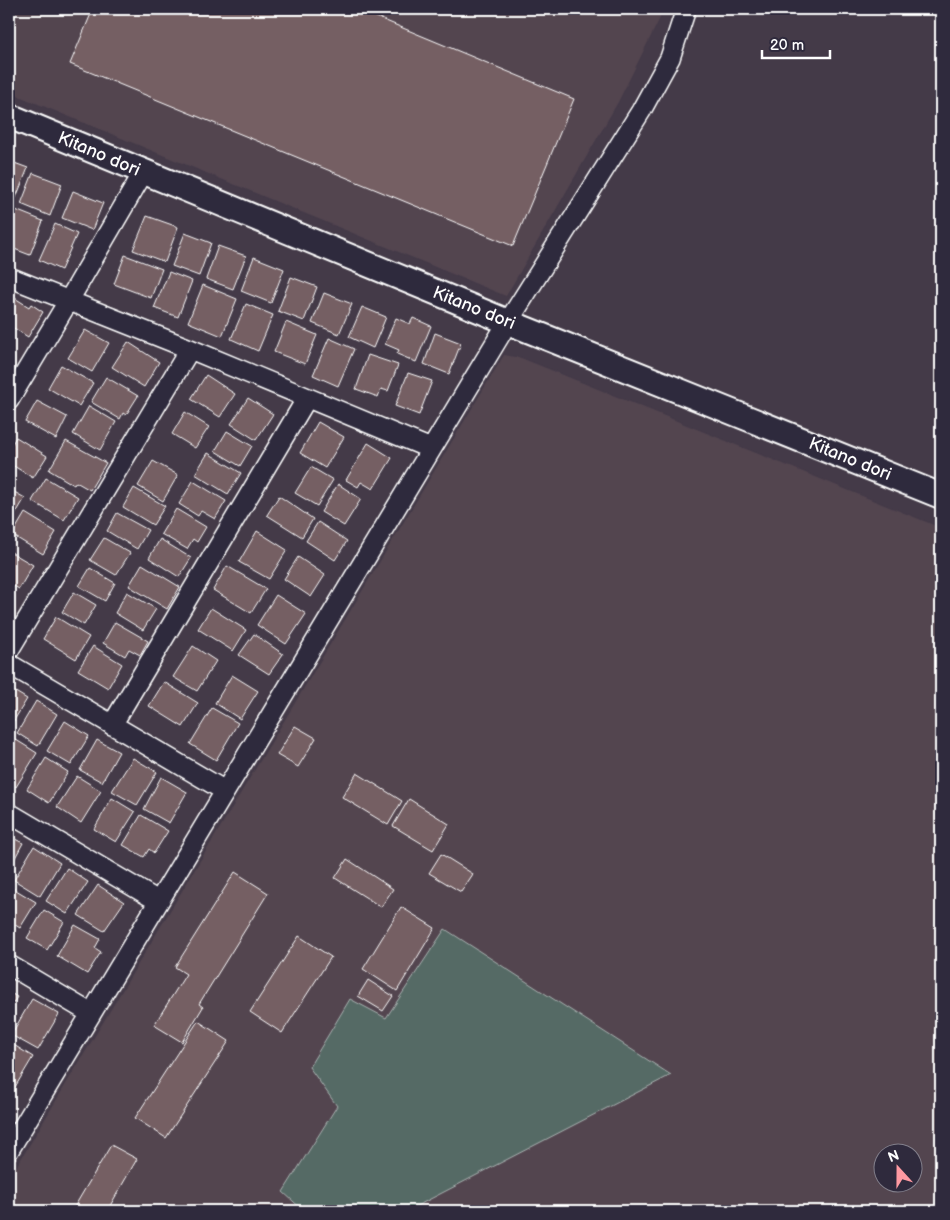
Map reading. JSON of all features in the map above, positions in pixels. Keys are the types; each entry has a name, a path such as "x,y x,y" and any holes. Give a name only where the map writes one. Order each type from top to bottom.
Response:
{"street":[{"path":"9,1150 15,1126 90,1013 508,322 641,111 670,58 686,9"},
{"name":"Kitano dori","path":"9,116 143,173 508,322 941,496"},
{"path":"9,400 143,173"},
{"path":"9,277 190,349 431,449"},
{"path":"9,650 190,349"},
{"path":"112,725 306,398"},
{"path":"9,664 225,791"},
{"path":"9,813 158,901"},
{"path":"9,965 90,1013"}],"shaded area":[{"path":"9,9 662,9 660,18 618,102 506,296 9,92"},
{"path":"504,355 521,358 941,528 941,1211 9,1211 9,1179"}],"green space":[{"path":"445,929 671,1075 407,1211 304,1211 283,1192 337,1106 309,1067 350,999 386,1018"}],"building":[{"path":"93,9 357,9 574,99 513,246 70,64"},
{"path":"9,161 28,168 15,200 9,198"},
{"path":"33,173 62,184 50,216 21,204"},
{"path":"73,191 103,203 92,230 62,218"},
{"path":"13,209 43,221 30,255 9,247 9,220"},
{"path":"147,216 178,227 165,262 133,250"},
{"path":"55,224 77,234 61,270 39,260"},
{"path":"185,233 211,243 199,276 172,266"},
{"path":"218,246 246,256 233,289 206,279"},
{"path":"125,255 162,269 151,298 114,284"},
{"path":"254,257 284,269 271,303 241,291"},
{"path":"169,272 192,281 178,317 154,308"},
{"path":"291,277 317,287 304,321 278,311"},
{"path":"203,285 237,299 222,336 188,322"},
{"path":"324,293 352,304 339,334 312,323"},
{"path":"10,295 29,307 31,304 43,312 28,337 9,325"},
{"path":"246,304 273,315 258,351 231,339"},
{"path":"362,307 386,317 373,348 349,337"},
{"path":"396,318 410,324 413,318 431,326 416,362 397,354 399,350 385,344"},
{"path":"286,322 317,335 305,364 274,352"},
{"path":"85,330 109,343 92,372 68,358"},
{"path":"435,333 461,343 449,374 424,364"},
{"path":"329,338 354,349 338,386 313,375"},
{"path":"128,342 159,362 144,387 112,367"},
{"path":"368,355 398,365 388,391 381,389 378,397 356,389"},
{"path":"61,365 93,383 79,406 48,388"},
{"path":"408,373 432,381 419,415 395,406"},
{"path":"206,375 235,394 220,417 191,399"},
{"path":"106,377 138,396 126,415 123,413 120,419 91,402"},
{"path":"248,398 273,414 256,440 231,424"},
{"path":"37,401 67,417 56,439 25,422"},
{"path":"89,406 116,422 100,450 73,434"},
{"path":"185,412 209,427 195,448 172,434"},
{"path":"318,422 344,437 325,468 300,453"},
{"path":"227,431 252,446 240,466 215,451"},
{"path":"16,437 47,456 33,478 9,463 9,449"},
{"path":"66,441 106,463 90,490 76,482 74,485 49,470"},
{"path":"368,443 392,458 373,489 361,482 358,487 346,480"},
{"path":"208,453 241,473 228,494 195,474"},
{"path":"153,461 178,475 163,501 138,486"},
{"path":"311,467 333,480 317,506 295,493"},
{"path":"46,478 78,497 64,520 32,501"},
{"path":"193,481 226,501 215,519 201,511 198,516 179,504"},
{"path":"338,484 361,499 344,526 321,512"},
{"path":"134,488 165,506 153,525 123,507"},
{"path":"9,489 25,498 12,520 9,519"},
{"path":"279,496 313,519 302,537 267,515"},
{"path":"176,509 206,527 197,542 193,539 187,549 161,534"},
{"path":"25,513 56,532 43,554 12,535"},
{"path":"117,513 148,530 137,549 107,531"},
{"path":"318,522 347,541 335,560 306,541"},
{"path":"257,531 287,550 269,579 239,562"},
{"path":"104,538 130,553 116,575 90,560"},
{"path":"160,539 191,558 179,577 149,558"},
{"path":"9,551 33,565 19,589 9,583"},
{"path":"298,557 325,575 311,597 284,579"},
{"path":"142,564 180,587 167,609 129,586"},
{"path":"227,566 266,589 251,613 213,590"},
{"path":"90,568 115,583 105,601 79,586"},
{"path":"74,592 96,605 84,625 62,612"},
{"path":"127,592 156,609 143,630 115,613"},
{"path":"276,595 306,614 286,644 257,625"},
{"path":"211,608 246,630 233,651 198,629"},
{"path":"56,617 89,637 76,659 43,639"},
{"path":"115,622 148,641 140,655 129,649 125,656 103,643"},
{"path":"254,634 283,654 269,674 239,655"},
{"path":"93,646 122,664 108,688 78,670"},
{"path":"193,646 216,661 197,691 173,677"},
{"path":"232,675 258,691 240,719 215,703"},
{"path":"164,682 198,703 183,727 149,706"},
{"path":"9,688 27,699 10,727 9,727"},
{"path":"36,701 57,714 38,746 17,733"},
{"path":"212,708 238,723 216,760 190,744"},
{"path":"65,721 89,736 71,765 47,751"},
{"path":"295,726 316,738 298,767 277,755"},
{"path":"13,738 37,753 16,787 9,782 9,745"},
{"path":"97,740 119,752 102,782 80,770"},
{"path":"46,758 68,772 49,803 27,789"},
{"path":"133,758 157,772 137,805 112,791"},
{"path":"357,773 402,801 388,825 342,797"},
{"path":"77,776 101,791 81,823 57,807"},
{"path":"161,777 187,792 169,823 144,809"},
{"path":"112,798 135,812 116,842 94,829"},
{"path":"409,799 449,824 433,850 393,826"},
{"path":"141,815 168,831 154,853 149,849 144,857 123,845"},
{"path":"9,836 23,843 9,869"},
{"path":"34,846 60,863 40,896 14,880"},
{"path":"441,854 473,874 461,892 429,873"},
{"path":"347,859 393,889 381,907 335,878"},
{"path":"67,868 88,882 67,914 46,901"},
{"path":"235,872 268,893 199,1004 203,1007 182,1042 154,1025 186,974 175,967"},
{"path":"98,885 124,902 104,931 78,915"},
{"path":"11,887 36,902 20,928 9,921 9,891"},
{"path":"401,907 435,928 397,991 363,969"},
{"path":"44,910 64,922 47,950 27,938"},
{"path":"75,925 100,939 95,948 101,952 87,974 57,956"},
{"path":"299,936 331,957 282,1033 250,1012"},
{"path":"368,980 393,996 383,1011 358,996"},
{"path":"9,992 17,997 9,1010"},
{"path":"32,999 59,1014 38,1050 11,1035"},
{"path":"198,1021 229,1041 166,1138 135,1118"},
{"path":"9,1042 33,1057 15,1087 9,1084"},
{"path":"111,1145 137,1159 107,1211 72,1211"}]}
